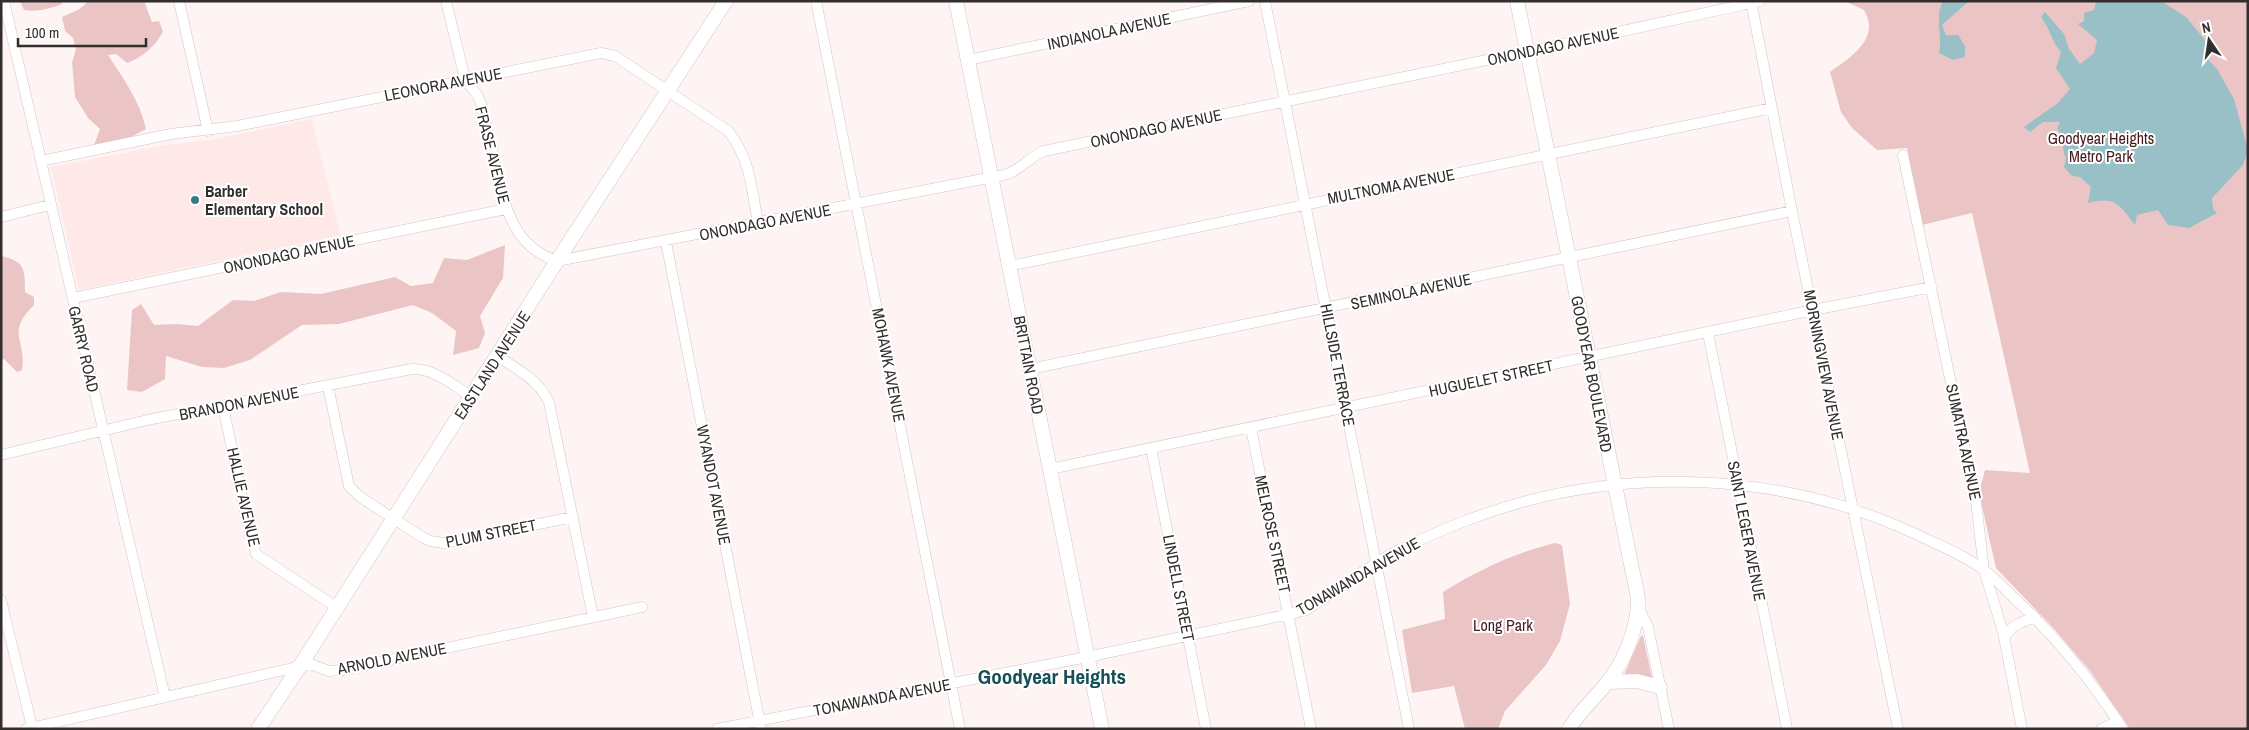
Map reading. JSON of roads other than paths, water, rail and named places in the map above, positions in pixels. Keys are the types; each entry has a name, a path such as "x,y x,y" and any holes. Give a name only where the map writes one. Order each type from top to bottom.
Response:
{"street":[{"name":"GARRY ROAD","path":"4,1 165,697"},
{"path":"179,1 208,130"},
{"name":"FRASE AVENUE","path":"446,1 465,80 478,96 481,104 506,210 522,238 532,249 557,261"},
{"name":"EASTLAND AVENUE","path":"258,729 498,357 557,261 726,1"},
{"name":"MOHAWK AVENUE","path":"816,1 960,729"},
{"name":"BRITTAIN ROAD","path":"956,1 1102,729"},
{"name":"INDIANOLA AVENUE","path":"968,60 1250,1"},
{"name":"HILLSIDE TERRACE","path":"1265,1 1378,563 1409,729"},
{"name":"GOODYEAR BOULEVARD","path":"1517,1 1638,606 1627,649 1609,682 1578,714 1569,729"},
{"name":"ONONDAGO AVENUE","path":"557,261 666,242 992,177 1017,171 1032,158 1044,151 1526,52 1754,2"},
{"name":"MORNINGVIEW AVENUE","path":"1754,2 1792,211 1898,729"},
{"name":"LEONORA AVENUE","path":"41,161 171,134 208,130 602,53 615,56 715,121 733,137 746,162 758,223"},
{"name":"MULTNOMA AVENUE","path":"1010,266 1772,108"},
{"name":"SUMATRA AVENUE","path":"1903,155 1976,502 1984,570 1994,598 2004,638 2022,729"},
{"path":"1,217 50,205"},
{"name":"ONONDAGO AVENUE","path":"73,298 506,210"},
{"name":"SEMINOLA AVENUE","path":"1030,369 1792,211"},
{"name":"WYANDOT AVENUE","path":"666,242 760,725"},
{"name":"HUGUELET STREET","path":"1050,469 1813,310 1932,287"},
{"name":"SAINT LEGER AVENUE","path":"1708,332 1787,729"},
{"path":"498,357 531,378 542,390 549,402 593,617"},
{"name":"BRANDON AVENUE","path":"1,455 152,419 419,369 434,373 472,396"},
{"name":"PLUM STREET","path":"328,386 349,486 360,497 393,520 430,541 444,543 573,517"},
{"name":"HALLIE AVENUE","path":"224,406 247,522 256,554 336,607"},
{"name":"MELROSE STREET","path":"1251,428 1290,614 1311,729"},
{"name":"LINDELL STREET","path":"1151,448 1206,729"},
{"name":"TONAWANDA AVENUE","path":"717,729 760,725 951,683 1087,657 1290,614 1311,606 1404,547 1436,532 1498,510 1550,495 1615,484 1664,482 1738,484 1812,497 1852,508 1904,528 1984,570 2035,617 2072,658 2120,725"},
{"path":"1,600 29,728"},
{"path":"1638,606 1648,627 1668,729"},
{"name":"ARNOLD AVENUE","path":"29,728 310,664 329,670 342,670 642,607"},
{"path":"2004,638 2008,630 2016,624 2035,617"},
{"path":"1609,682 1637,681 1660,687"},
{"path":"2101,729 2120,725"}],"water":[{"path":"1943,1 1969,1 1942,25 1946,35 1958,35 1965,46 1965,57 1953,60 1939,53 1939,13"},
{"path":"2096,1 2161,1 2186,17 2205,40 2205,56 2217,69 2234,99 2248,150 2243,165 2212,198 2213,209 2217,213 2189,228 2168,225 2158,210 2137,215 2135,225 2120,207 2111,201 2088,203 2091,187 2080,177 2072,176 2064,167 2066,158 2061,135 2057,128 2060,122 2043,122 2030,132 2024,127 2058,103 2070,89 2056,68 2061,52 2041,17 2045,12 2064,34 2069,49 2080,64 2094,53 2097,40 2078,24 2084,21 2084,13 2094,10"}],"place":[{"name":"Barber Elementary School","path":"195,200"}],"district":[{"name":"Goodyear Heights","path":"1052,676"}],"park label":[{"name":"Goodyear Heights Metro Park","path":"2101,147"},
{"name":"Long Park","path":"1503,625"}]}
